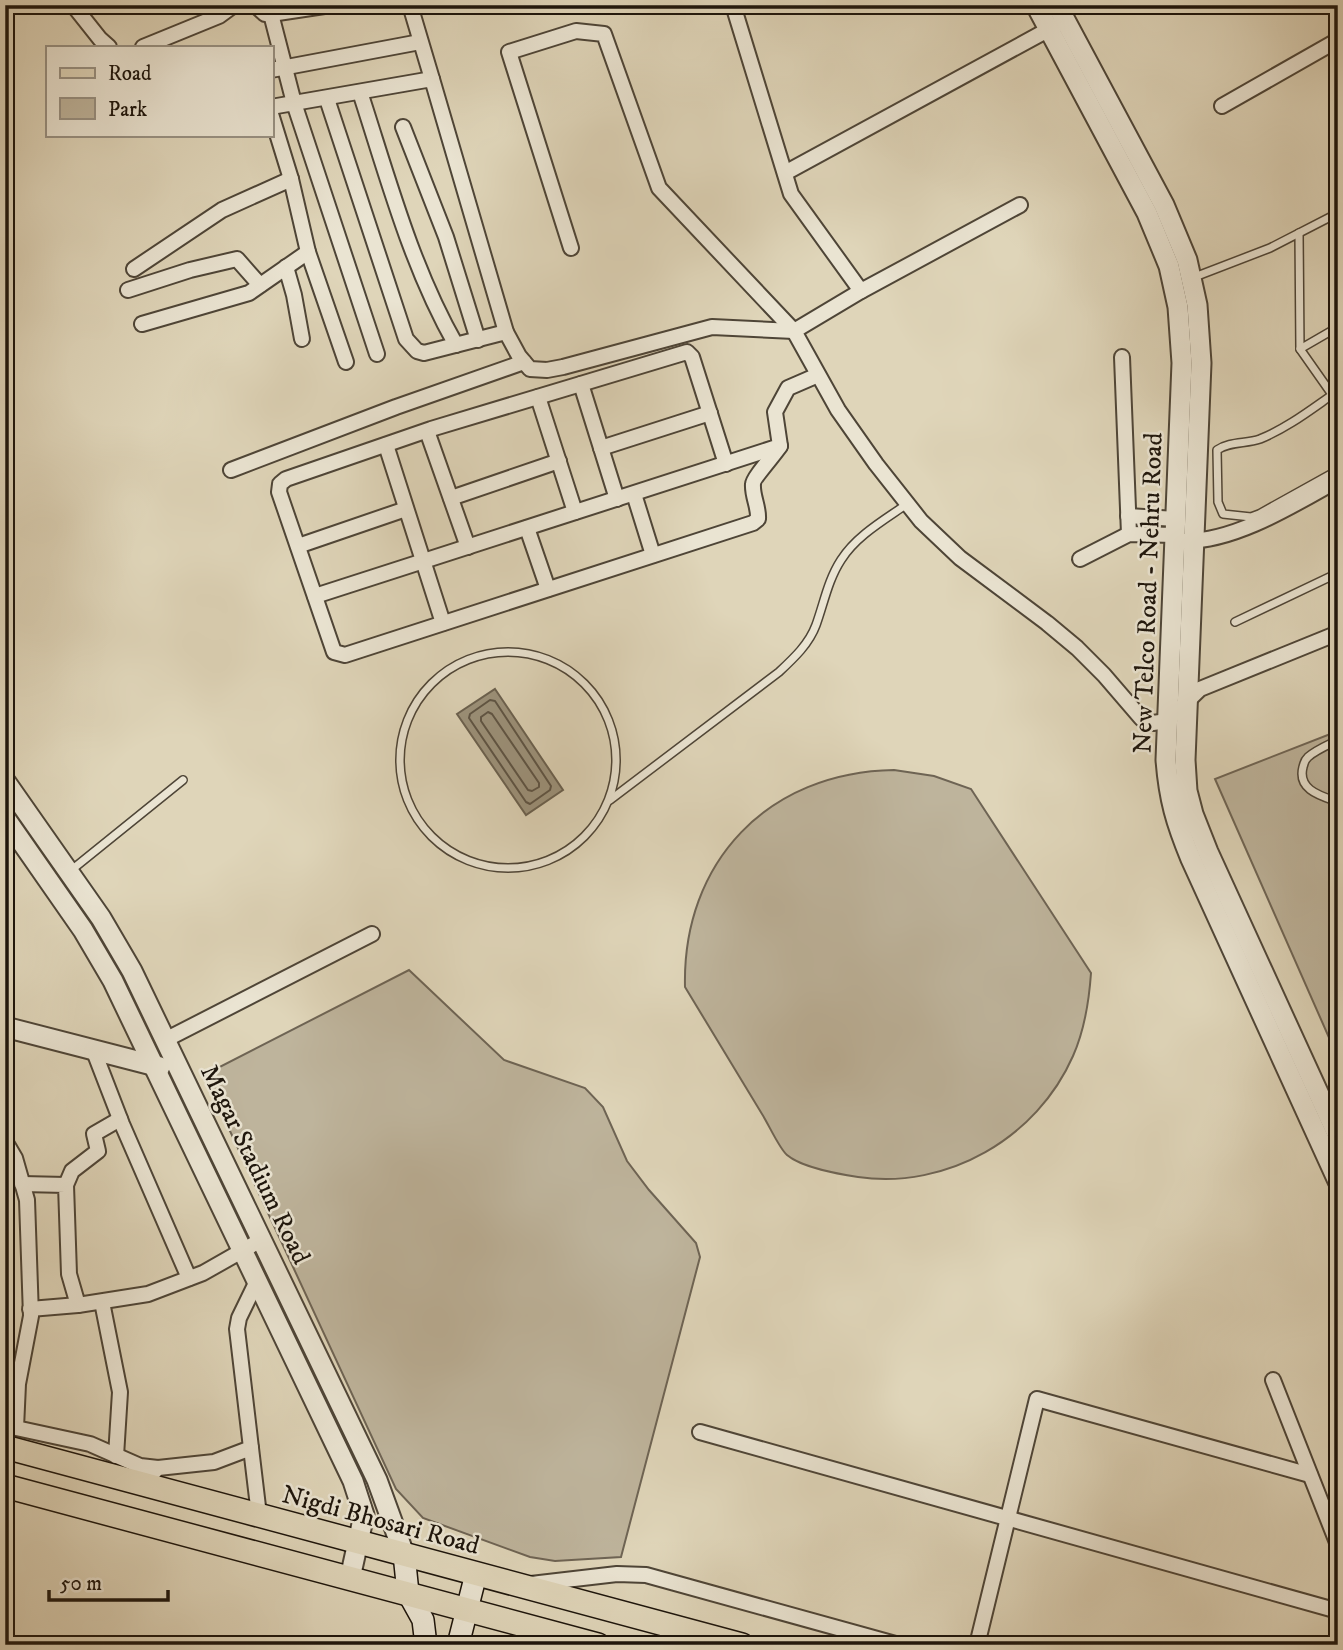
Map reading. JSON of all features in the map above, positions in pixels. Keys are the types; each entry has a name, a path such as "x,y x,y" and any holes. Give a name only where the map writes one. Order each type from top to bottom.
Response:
{"main road":[{"name":"Nigdi Bhosari Road","path":"5,1447 150,1476 258,1515 742,1645"},
{"path":"5,1486 598,1645"},
{"name":"Magar Stadium Road","path":"404,1554 408,1593"},
{"path":"458,1645 476,1574"},
{"path":"408,1593 423,1620 426,1645"}],"street":[{"path":"73,5 108,46"},
{"path":"153,45 219,16 234,5"},
{"path":"255,5 265,14 331,5"},
{"path":"410,5 506,332 530,369 547,370 712,327 794,331 861,291 1020,205"},
{"path":"733,5 791,194 861,291"},
{"name":"New Telco Road - Nehru Road","path":"1036,5 1057,18 1164,205 1187,260 1178,307 1182,363 1180,534 1186,780 1193,814 1208,852 1338,1136"},
{"path":"271,14 278,68 294,103 377,354"},
{"path":"785,173 1057,18"},
{"path":"572,248 509,52 576,31 604,34 659,188 794,331 838,410 906,504 960,558 1077,648 1146,722 1167,721 1200,690 1338,633"},
{"path":"1222,106 1338,40"},
{"path":"278,68 420,42"},
{"path":"273,107 432,79"},
{"path":"360,93 410,247 436,309 456,345"},
{"path":"327,99 406,339 417,352 424,353 506,332"},
{"path":"273,120 291,179 308,252 346,362"},
{"path":"402,127 446,237 478,340"},
{"path":"134,269 222,210 291,179"},
{"path":"142,324 249,293 308,252"},
{"path":"128,290 190,270 237,259 260,285"},
{"path":"286,268 302,339"},
{"name":"New Telco Road - Nehru Road","path":"1182,280 1197,305 1201,363 1180,534 1167,721 1169,794 1175,820 1191,859 1338,1181"},
{"path":"726,464 692,358 687,352 427,431 286,479 280,484 279,492 334,652 339,655 753,523 758,519 752,484 755,475 767,466 780,446 775,412 788,388 818,375"},
{"path":"1122,357 1129,534"},
{"path":"231,470 524,362"},
{"path":"582,384 617,499"},
{"path":"538,397 575,512"},
{"path":"601,448 710,413"},
{"path":"427,431 468,547"},
{"path":"386,445 443,623"},
{"path":"315,596 780,446"},
{"path":"451,498 559,461"},
{"path":"1080,559 1129,534 1228,533 1269,518 1338,480"},
{"path":"634,494 653,555"},
{"path":"298,546 406,509"},
{"path":"1128,516 1180,534"},
{"path":"527,528 548,589"},
{"name":"Magar Stadium Road","path":"5,780 115,941 377,1480 404,1554"},
{"name":"Magar Stadium Road","path":"5,818 97,952 353,1481 364,1514 350,1578"},
{"path":"165,1040 372,934"},
{"path":"5,1027 180,1072"},
{"path":"93,1049 120,1119 189,1278"},
{"path":"78,1306 69,1275 66,1185 72,1171 98,1151 94,1135 120,1119"},
{"path":"5,1141 15,1158 27,1200 30,1309 18,1384 16,1428 90,1444 140,1466 150,1476 214,1462 251,1448"},
{"path":"22,1184 66,1185"},
{"path":"30,1309 78,1306 148,1294 189,1278 261,1240"},
{"path":"257,1280 239,1318 237,1329 258,1515"},
{"path":"102,1302 120,1392 116,1457"},
{"path":"1273,1380 1338,1545"},
{"path":"977,1645 1037,1399 1310,1475"},
{"path":"700,1432 1338,1611"},
{"path":"519,1585 617,1574 646,1575 899,1645"}],"lane":[{"path":"1182,280 1270,248 1338,214"},
{"path":"1299,233 1300,349 1338,403"},
{"path":"1300,349 1338,327"},
{"path":"1332,395 1285,428 1256,440 1224,445 1217,450 1218,502 1223,514 1251,517 1338,470"},
{"path":"609,800 617,762 610,724 591,690 577,677 552,662 525,654 505,652 468,661 435,681 412,712 401,750 400,769 404,788 415,814 432,838 464,859 502,868 540,863 574,846 589,832 609,800 797,655 816,626 823,600 841,559 856,541 906,504"},
{"path":"1235,622 1338,573"},
{"path":"1338,740 1310,755 1301,773 1303,783 1314,793 1338,802"},
{"path":"69,872 183,780"}],"green space":[{"path":"1338,731 1338,1058 1215,779"},
{"path":"894,770 934,776 971,789 1091,973 1081,1036 1057,1085 1037,1111 1013,1134 956,1166 924,1175 891,1179 831,1172 802,1164 787,1155 685,987 688,942 699,901 717,864 741,832 772,807 808,787 849,775"},
{"path":"409,970 504,1060 585,1088 603,1107 627,1161 696,1243 700,1257 621,1557 555,1561 530,1557 423,1518 396,1489 204,1075"}],"water":[{"path":"495,689 563,790 526,815 457,714"}]}
